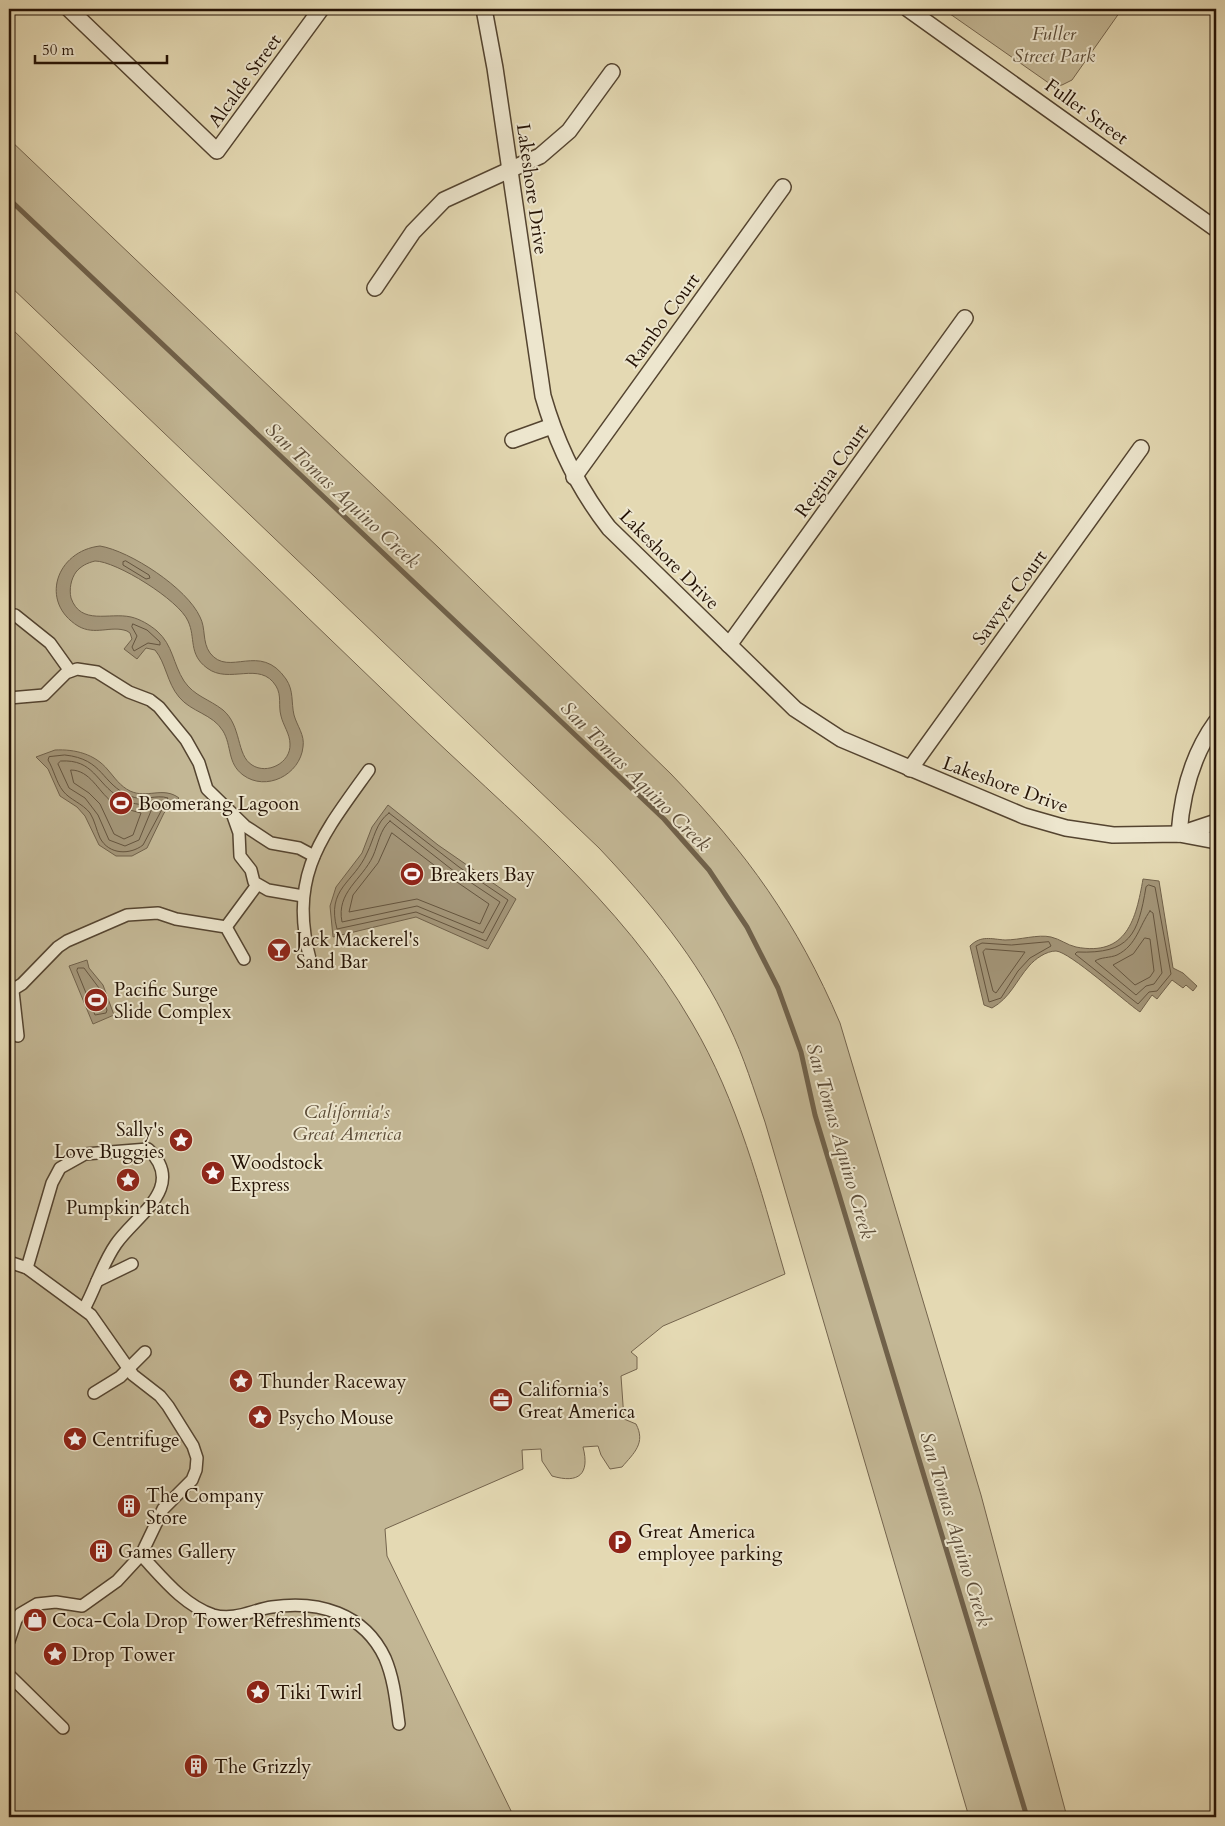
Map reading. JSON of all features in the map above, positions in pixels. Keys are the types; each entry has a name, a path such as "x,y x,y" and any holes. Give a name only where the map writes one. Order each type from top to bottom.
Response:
{"street":[{"name":"Alcalde Street","path":"69,9 217,151 321,9"},
{"name":"Lakeshore Drive","path":"484,9 495,68 543,396 552,426 574,477 592,506 627,548 795,709 818,725 864,750 1024,816 1066,828 1113,835 1179,834 1216,841"},
{"name":"Fuller Street","path":"908,9 1216,229"},
{"path":"375,288 413,232 444,200 540,156 569,131 612,72"},
{"name":"Rambo Court","path":"574,477 783,187"},
{"name":"Regina Court","path":"729,645 964,318"},
{"path":"514,440 552,426"},
{"name":"Sawyer Court","path":"910,770 1141,448"},
{"path":"15,615 50,643 70,672"},
{"path":"9,698 44,695 70,672 88,669 96,672 129,692 150,700 159,707 186,740 199,763 208,789 246,826 264,839 278,845 306,850 314,856"},
{"path":"1179,834 1181,803 1191,768 1216,722"},
{"path":"311,963 302,926 305,882 314,856 336,816 370,770"},
{"path":"229,810 237,826 240,856 251,870 257,885 268,890 303,896"},
{"name":"Lakeshore Drive","path":"1179,834 1216,822"},
{"path":"226,927 257,885"},
{"path":"18,1036 11,991 58,947 110,920 127,915 158,913 176,919 226,927"},
{"path":"226,927 244,959"},
{"path":"27,1268 52,1184 60,1168 85,1154 148,1149 155,1156 162,1171 161,1190 148,1210 117,1242 97,1282 88,1312"},
{"path":"9,1262 27,1268 88,1312 128,1370 160,1396 168,1406 193,1446 197,1458 196,1470 192,1480 163,1509 140,1555 117,1581 88,1603 77,1606 46,1602 37,1604 20,1614 9,1641"},
{"path":"97,1282 132,1264"},
{"path":"94,1393 112,1384 145,1352"},
{"path":"140,1555 178,1593 199,1608 214,1615 240,1616 265,1608 304,1606 331,1609 349,1618 372,1638 384,1657 395,1693 399,1724"},
{"path":"9,1675 63,1728"}],"green space":[{"name":"Fuller Street Park","path":"943,9 1122,9 1072,80 1062,85 1053,86"},
{"path":"9,139 439,548 671,774 747,861 788,921 824,987 840,1023 981,1495 1067,1817 969,1817 765,1122 749,1074 734,1038 717,1001 703,977 654,910 599,848 9,285"},
{"name":"California's Great America","path":"9,326 359,667 524,823 598,897 664,978 692,1023 722,1083 746,1146 785,1274 663,1326 631,1352 637,1357 637,1369 621,1376 624,1419 636,1424 640,1437 631,1457 622,1467 610,1469 601,1455 598,1446 583,1447 585,1464 580,1475 569,1479 561,1478 552,1476 542,1461 541,1449 522,1450 523,1469 385,1529 387,1556 514,1817 9,1817"}],"water":[{"path":"100,546 112,549 141,563 171,583 183,594 200,617 208,649 218,660 226,662 266,662 276,668 286,679 290,688 294,715 303,738 301,757 289,773 281,778 262,782 252,780 243,775 234,765 226,737 219,725 179,697 155,650 146,648 137,659 124,649 132,639 127,631 121,629 84,629 66,616 59,604 56,591 58,579 63,567 73,557 85,550","holes":["95,561 117,567 146,583 182,612 188,621 197,657 207,668 216,673 253,673 269,678 278,690 281,716 290,740 287,757 282,762 271,768 264,769 252,765 247,760 229,717 218,706 197,694 188,686 180,675 170,648 162,636 145,622 123,616 89,615 81,612 76,607 71,598 70,591 76,572 82,566"]},
{"name":"Boomerang Lagoon","path":"55,750 70,750 91,756 130,791 143,794 167,793 179,798 164,813 147,848 132,856 116,856 99,845 85,816 77,807 60,796 48,769 36,757"},
{"name":"Breakers Bay","path":"388,805 438,845 516,899 488,949 416,917 333,937 330,906 336,887 362,853 372,827"},
{"path":"1143,879 1159,881 1173,968 1183,973 1197,986 1193,991 1186,985 1183,988 1172,980 1157,999 1152,995 1140,1012 1073,959 1063,953 1052,951 1034,961 998,1004 992,1008 984,1005 970,946 982,939 1005,940 1046,936 1076,947 1093,949 1107,946 1118,940 1126,932 1132,921 1137,908"},
{"name":"Pacific Surge Slide Complex","path":"87,960 89,968 103,985 114,1015 93,1024 69,966"}],"waterway":[{"name":"San Tomas Aquino Creek","path":"9,199 664,819 709,870 747,927 778,988 801,1052 815,1115 1027,1817"}],"place":[{"name":"Boomerang Lagoon","path":"121,803"},
{"name":"Breakers Bay","path":"412,874"},
{"name":"Jack Mackerel's Sand Bar","path":"279,950"},
{"name":"Pacific Surge Slide Complex","path":"96,1000"},
{"name":"Sally's Love Buggies","path":"181,1140"},
{"name":"Woodstock Express","path":"213,1173"},
{"name":"Pumpkin Patch","path":"128,1180"},
{"name":"Thunder Raceway","path":"241,1381"},
{"name":"California’s Great America","path":"501,1400"},
{"name":"Psycho Mouse","path":"260,1417"},
{"name":"Centrifuge","path":"75,1439"},
{"name":"The Company Store","path":"129,1506"},
{"name":"Great America employee parking","path":"620,1542"},
{"name":"Games Gallery","path":"101,1551"},
{"name":"Coca-Cola Drop Tower Refreshments","path":"35,1620"},
{"name":"Drop Tower","path":"55,1654"},
{"name":"Tiki Twirl","path":"258,1692"},
{"name":"The Grizzly","path":"196,1766"}]}
